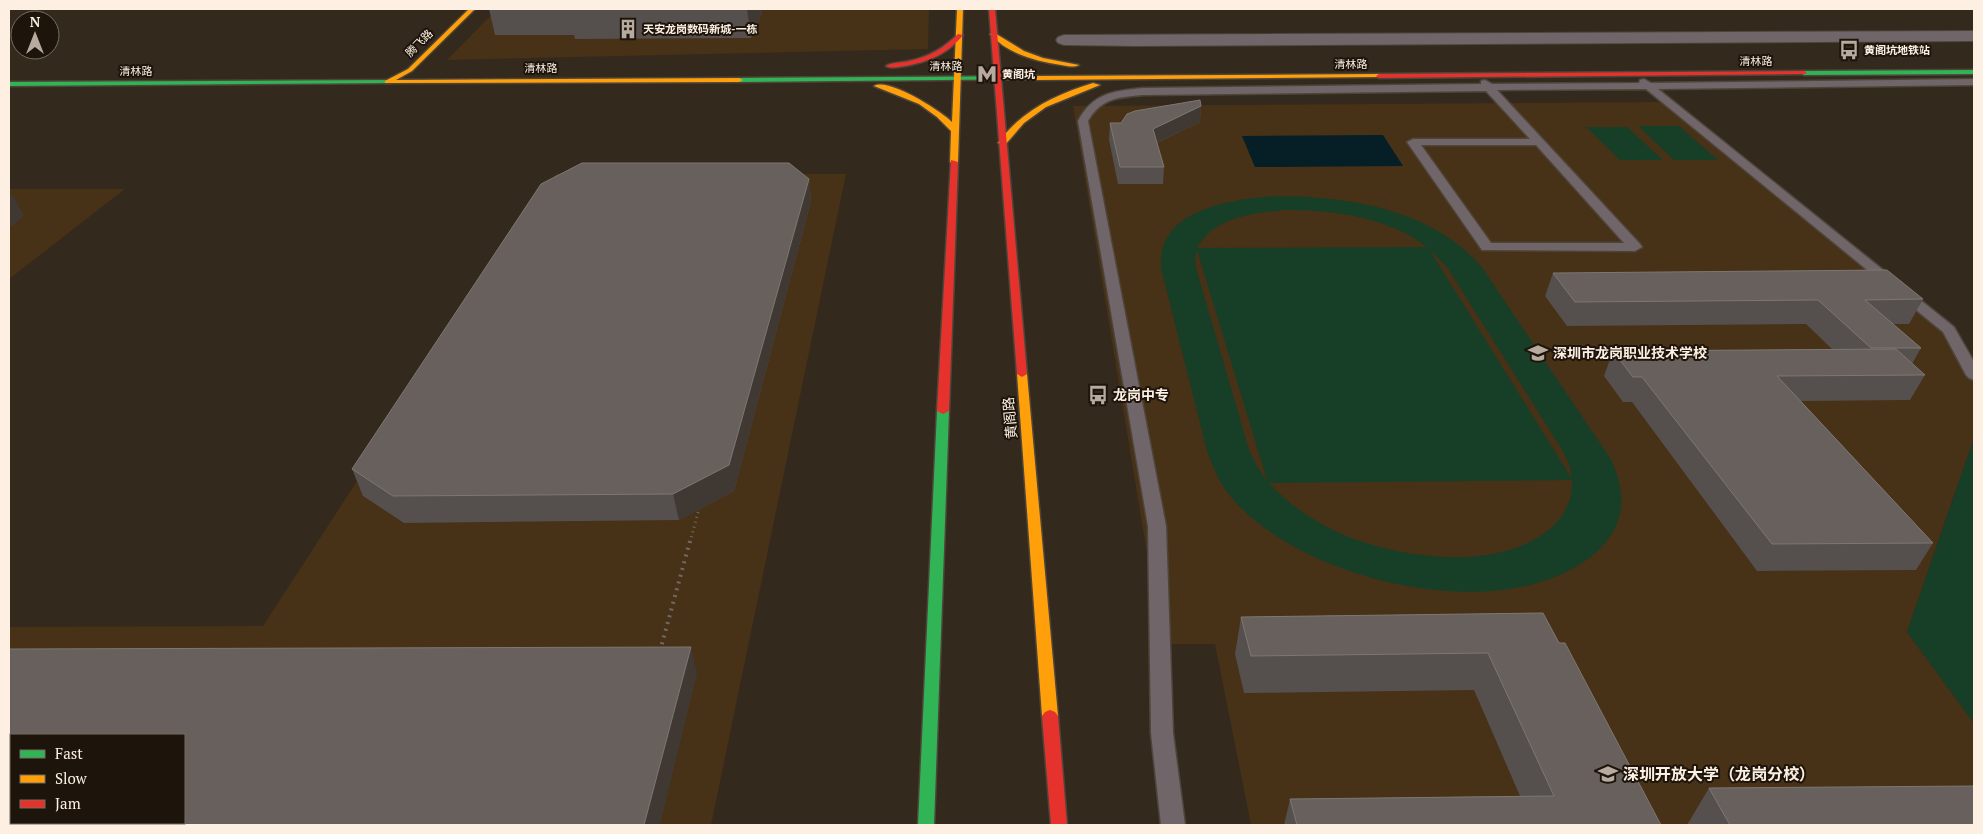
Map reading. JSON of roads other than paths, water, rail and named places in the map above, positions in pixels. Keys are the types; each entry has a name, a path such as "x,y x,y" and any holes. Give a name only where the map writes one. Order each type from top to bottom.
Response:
{"main road":[{"name":"腾飞路","path":"410,70 472,9"},
{"path":"926,825 960,9"},
{"name":"黄阁路","path":"992,9 1058,825"},
{"path":"993,34 999,42 1026,55 1063,63 1100,66"},
{"path":"881,66 913,62 932,57 946,51 960,35"},
{"name":"清林路","path":"996,73 1100,66 1974,62"},
{"path":"1279,65 1285,76"},
{"name":"清林路","path":"9,84 410,70 996,73 1137,77 1974,72"},
{"name":"清林路","path":"9,73 391,72 827,79 958,73"},
{"path":"1002,143 1010,129 1023,117 1044,104 1089,87 1137,77"},
{"path":"827,79 869,84 907,95 939,112 949,121 956,132"}],"street":[{"path":"1064,40 1974,36"}],"lane":[{"path":"1635,74 1949,330 1974,375"},
{"path":"1479,75 1634,247 1487,247 1413,142 1539,142"},
{"path":"1173,825 1162,733 1156,526 1083,121 1093,105 1112,96 1146,92 1974,82"}],"water":[{"path":"1383,135 1403,166 1255,167 1242,136"}],"place":[{"name":"天安龙岗数码新城-一栋","path":"628,29"},
{"name":"黄阁坑地铁站","path":"1849,50"},
{"name":"黄阁坑","path":"987,74"},
{"name":"深圳市龙岗职业技术学校","path":"1538,353"},
{"name":"龙岗中专","path":"1098,395"},
{"name":"深圳开放大学（龙岗分校）","path":"1608,774"}]}
